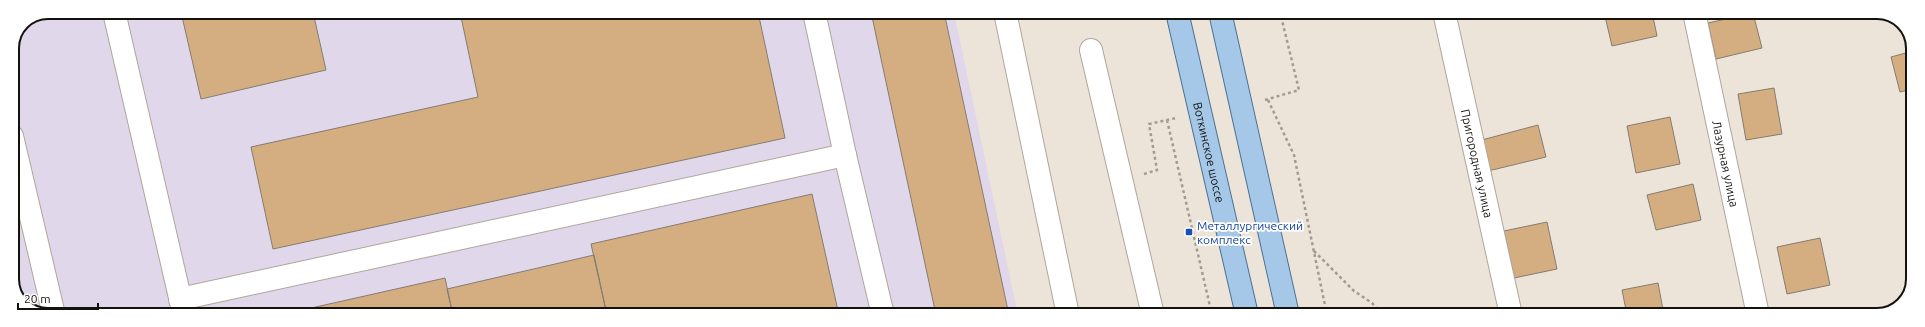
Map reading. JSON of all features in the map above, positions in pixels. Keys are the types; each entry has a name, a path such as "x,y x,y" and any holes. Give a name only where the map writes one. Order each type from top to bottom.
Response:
{"main road":[{"name":"Воткинское шоссе","path":"1179,19 1245,308"},
{"path":"1222,19 1286,308"}],"street":[{"path":"116,19 182,307 845,155"},
{"path":"816,19 845,155 881,308"},
{"path":"1006,19 1067,308"},
{"name":"Пригородная улица","path":"1446,19 1509,308"},
{"name":"Лазурная улица","path":"1695,19 1757,308"},
{"path":"1091,50 1151,308"},
{"path":"19,166 52,308"}],"path":[{"path":"1282,19 1298,90 1268,100 1294,155 1326,308"},
{"path":"1167,120 1210,308"},
{"path":"1314,251 1354,291 1372,303 1377,308"}],"shaded area":[{"path":"48,19 955,19 1017,308 44,308 29,301 21,290 19,281 19,48 21,37 27,27 37,21"}],"building":[{"path":"183,19 315,19 326,70 201,99"},
{"path":"461,19 760,19 785,138 273,249 251,147 478,97"},
{"path":"873,19 946,19 1007,308 934,308"},
{"path":"1606,19 1653,19 1657,36 1612,46"},
{"path":"1726,19 1755,19 1762,48 1716,59 1708,23"},
{"path":"1906,53 1906,91 1900,92 1891,57"},
{"path":"1774,88 1782,134 1746,140 1738,94"},
{"path":"1670,117 1680,164 1636,173 1627,126"},
{"path":"1538,125 1546,157 1488,171 1478,141"},
{"path":"1693,184 1701,220 1656,230 1647,195"},
{"path":"812,194 837,308 605,308 591,244"},
{"path":"1547,222 1557,269 1514,278 1504,231"},
{"path":"1820,238 1830,285 1787,294 1777,247"},
{"path":"594,255 605,308 451,308 447,289"},
{"path":"445,278 451,308 311,308"},
{"path":"1658,283 1663,308 1626,308 1622,290"}],"place":[{"name":"Металлургический комплекс","path":"1189,232"}]}
